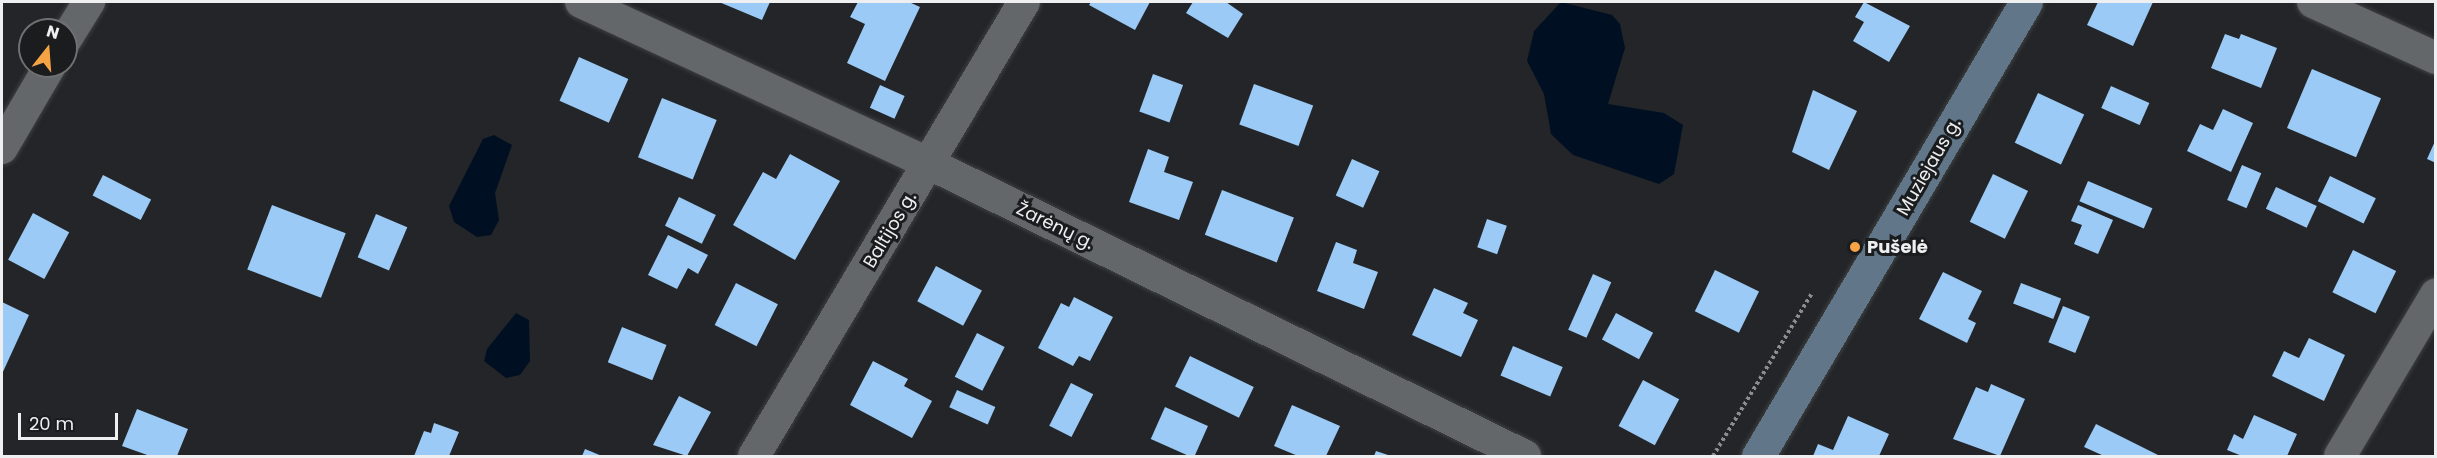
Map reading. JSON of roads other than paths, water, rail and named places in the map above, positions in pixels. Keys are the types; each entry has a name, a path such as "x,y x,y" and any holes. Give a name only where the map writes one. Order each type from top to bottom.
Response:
{"main road":[{"name":"Muziejaus g.","path":"1758,456 2026,2"}],"street":[{"path":"78,20 89,2"},
{"name":"Žarėnų g.","path":"581,2 930,164 1525,456"},
{"name":"Baltijos g.","path":"754,456 930,164 1024,2"},
{"path":"2313,2 2436,58"},
{"path":"2,148 43,78"},
{"path":"2340,456 2436,294"}],"water":[{"path":"1561,2 1612,15 1620,24 1625,48 1608,104 1664,113 1683,125 1674,174 1659,184 1573,155 1551,134 1544,94 1527,61 1534,31"},
{"path":"494,135 512,145 495,193 499,220 491,235 477,237 454,222 449,206 483,139"},
{"path":"516,313 529,320 530,361 520,375 506,378 484,361 487,349"}],"place":[{"name":"Pušelė","path":"1855,247"}]}
